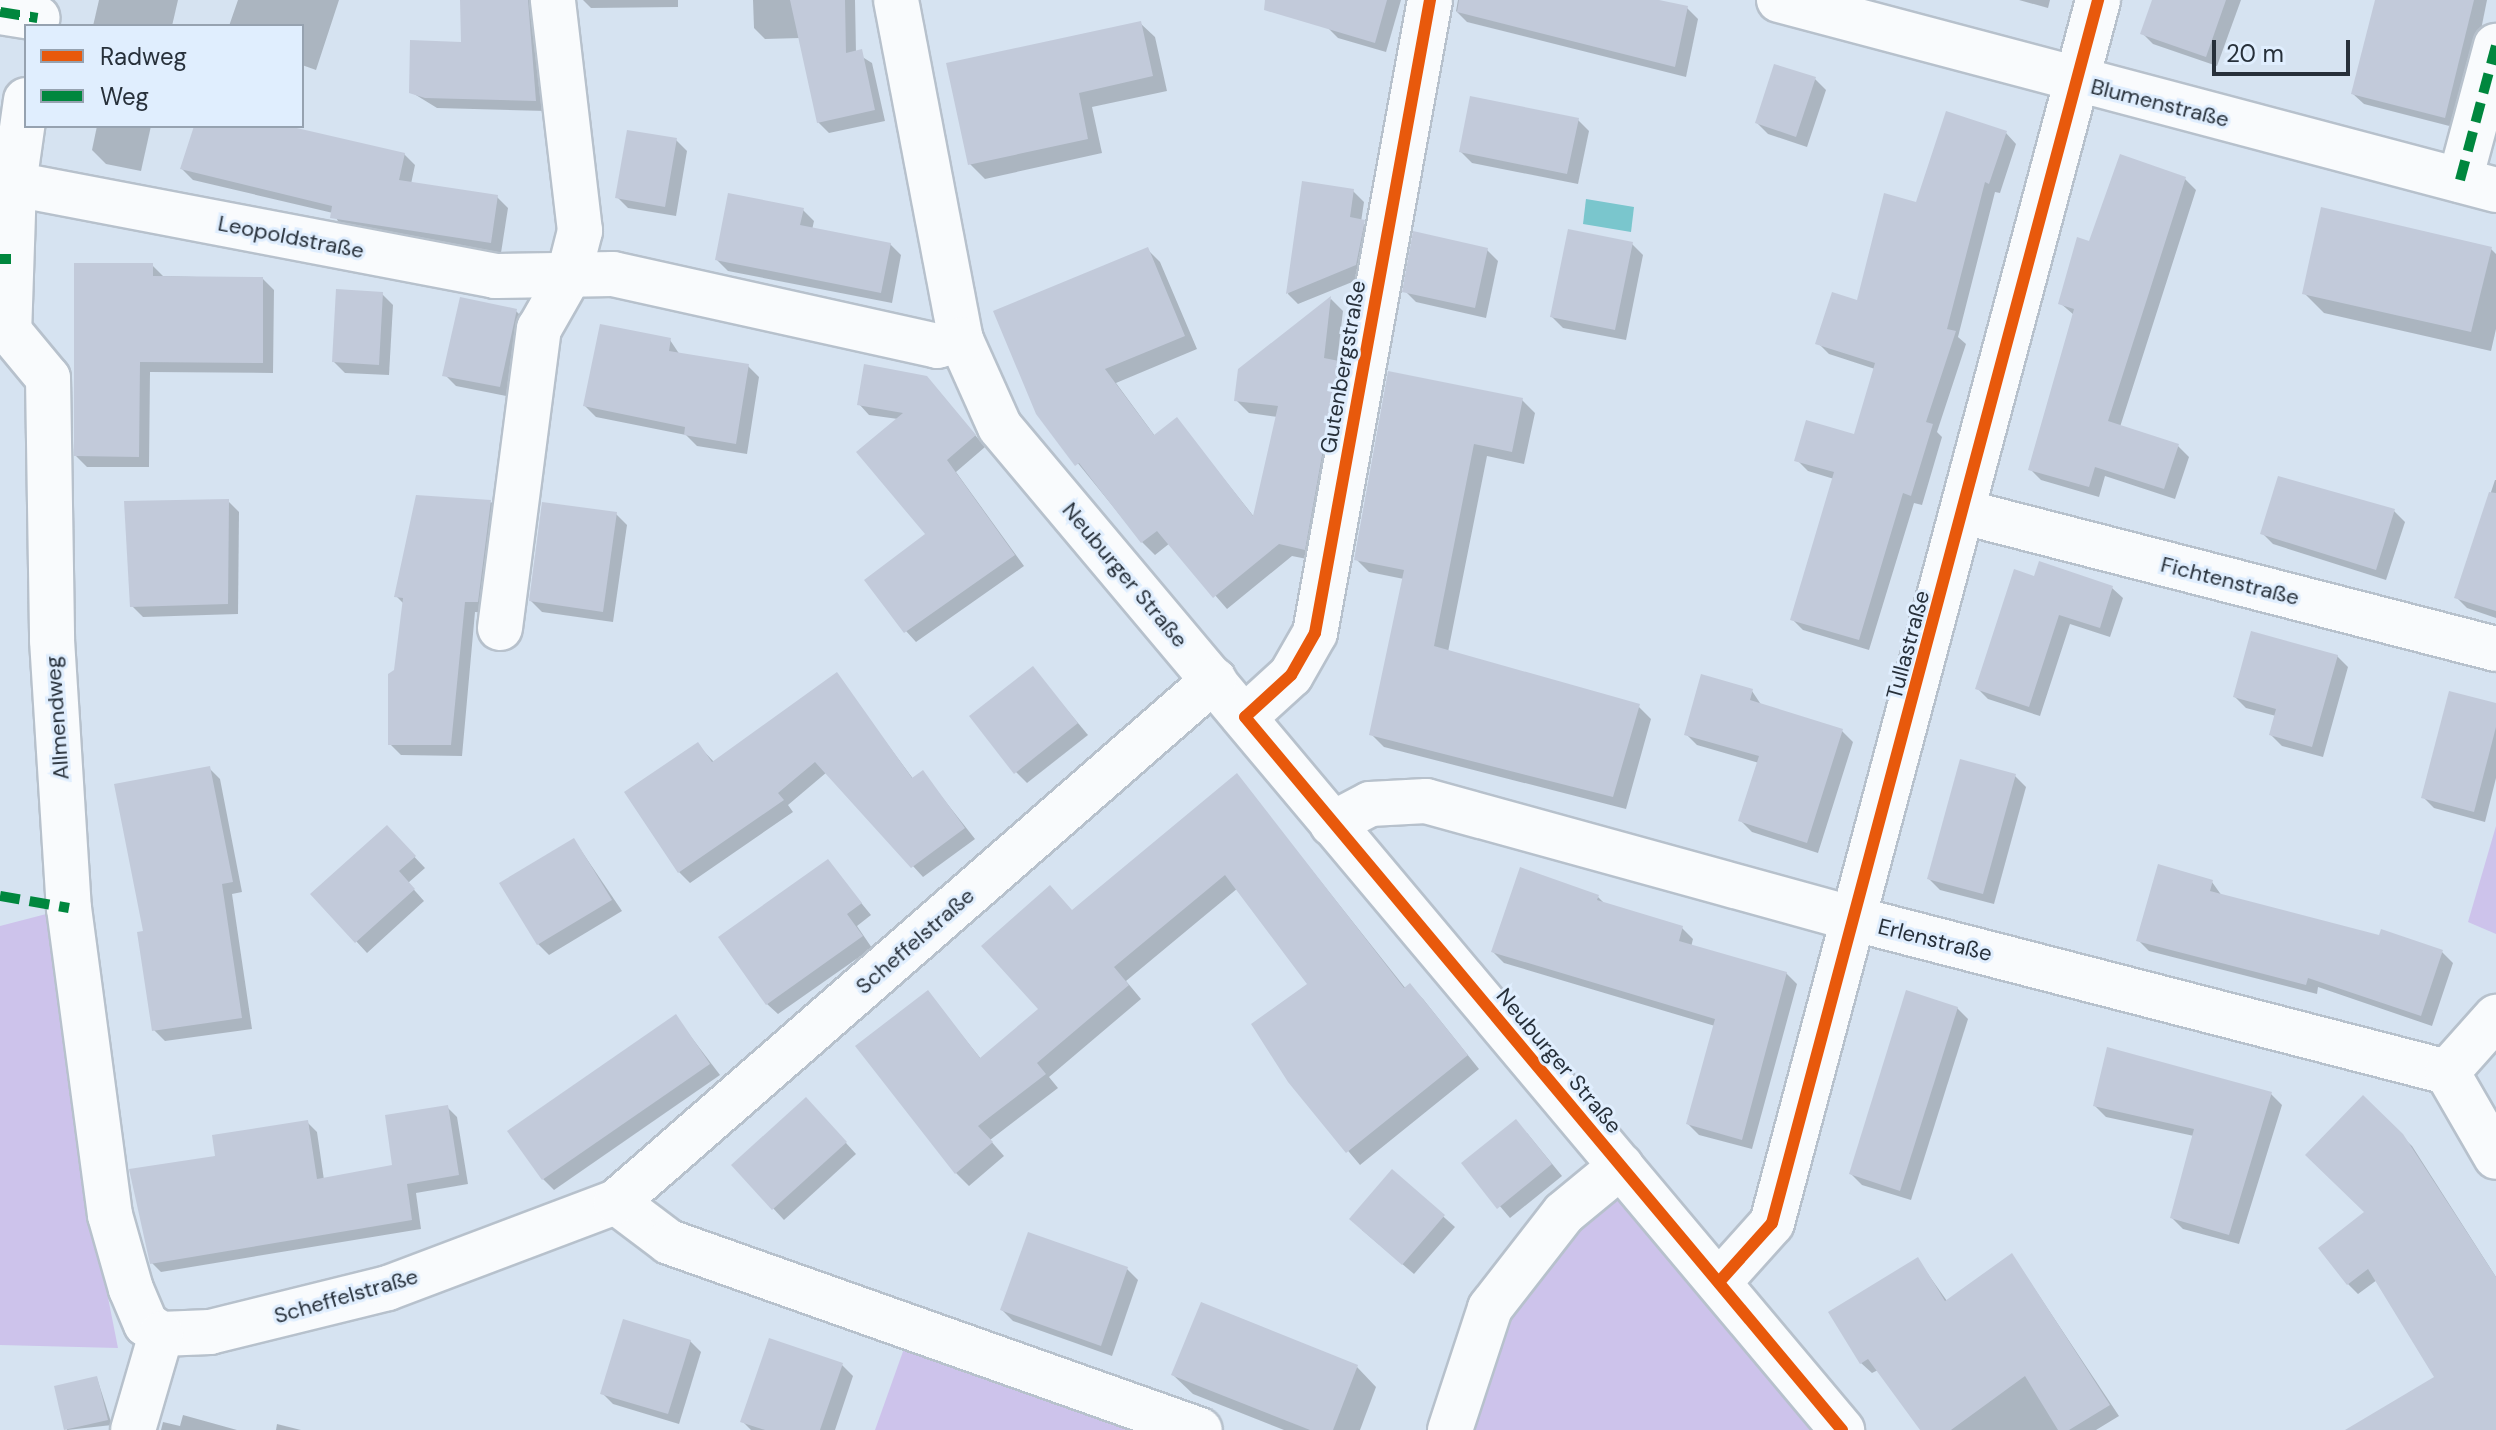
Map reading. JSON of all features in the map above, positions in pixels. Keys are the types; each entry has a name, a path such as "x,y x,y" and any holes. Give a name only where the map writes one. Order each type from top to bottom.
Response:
{"street":[{"path":"500,628 539,329 568,278 580,231 553,0"},
{"name":"Neuburger Straße","path":"896,0 961,340 1000,427 1842,1430"},
{"name":"Gutenbergstraße","path":"1245,717 1291,675 1315,633 1430,0"},
{"name":"Blumenstraße","path":"1779,0 2076,82 2478,185"},
{"name":"Tullastraße","path":"1719,1282 1772,1223 2098,0"},
{"path":"2478,185 2496,46"},
{"name":"Allmendweg","path":"24,114 14,184 9,331 48,378 52,640 69,908 110,1215 131,1289 146,1324 161,1334"},
{"name":"Leopoldstraße","path":"14,184 495,276 568,278 613,274 937,346 961,340"},
{"name":"Fichtenstraße","path":"1964,512 2496,649"},
{"name":"Scheffelstraße","path":"161,1334 210,1332 388,1288 616,1202 1214,680"},
{"name":"Erlenstraße","path":"1332,824 1370,804 1426,801 1855,919 2447,1072"},
{"path":"2496,1017 2447,1072 2496,1157"},
{"path":"1450,1430 1490,1308 1564,1213 1621,1166"},
{"path":"616,1202 669,1242 1200,1430"},
{"path":"133,1430 161,1334"}],"shaded area":[{"path":"2496,826 2496,934 2468,922"},
{"path":"54,912 98,1247 118,1348 0,1345 0,926"},
{"path":"1622,1190 1811,1430 1475,1430 1508,1326 1546,1258"},
{"path":"906,1343 1150,1430 875,1430"}],"water":[{"path":"1586,199 1634,207 1631,232 1583,224"}],"building":[{"path":"460,0 528,0 536,101 425,98 409,93 410,40 461,42"},
{"path":"790,0 845,0 846,53 862,49 875,110 817,123"},
{"path":"1265,0 1387,0 1375,43 1264,10"},
{"path":"1459,0 1659,0 1688,6 1675,67 1457,12"},
{"path":"2152,0 2226,0 2206,57 2140,34"},
{"path":"2375,0 2474,0 2445,118 2351,94"},
{"path":"1141,21 1153,76 1079,93 1088,139 968,165 946,63"},
{"path":"1774,64 1816,77 1796,137 1755,123"},
{"path":"1470,96 1579,118 1567,174 1459,152"},
{"path":"1946,111 2007,131 1989,184 1985,182 1947,329 1956,331 1926,422 1933,424 1911,496 1903,493 1859,640 1790,620 1834,472 1794,461 1806,420 1854,434 1875,363 1815,344 1832,292 1857,300 1884,193 1916,202"},
{"path":"193,128 297,128 405,153 399,180 498,195 491,243 330,218 332,206 180,169"},
{"path":"627,130 677,138 665,207 615,198"},
{"path":"2120,154 2186,177 2108,421 2179,444 2164,489 2095,467 2089,487 2028,470 2074,309 2058,304 2077,237 2089,241"},
{"path":"1302,181 1354,189 1350,217 1365,220 1356,265 1286,294"},
{"path":"728,193 804,208 800,225 891,243 881,293 715,260"},
{"path":"2321,207 2492,247 2471,332 2302,294"},
{"path":"1568,229 1633,242 1615,330 1550,317"},
{"path":"1413,231 1488,248 1475,308 1402,292"},
{"path":"1148,247 1185,336 1105,369 1154,435 1177,417 1253,516 1278,406 1234,401 1238,369 1331,296 1324,358 1339,361 1305,550 1279,544 1213,598 1157,531 1141,543 1079,463 1075,466 1036,414 993,311"},
{"path":"74,263 153,263 153,276 263,277 263,363 140,362 139,457 74,456"},
{"path":"336,289 383,292 379,365 332,362"},
{"path":"460,297 517,309 500,387 442,376"},
{"path":"600,324 671,338 669,351 749,364 736,444 684,435 685,427 583,406"},
{"path":"864,364 927,376 976,435 947,460 1015,555 904,633 864,580 925,534 856,452 903,413 857,405"},
{"path":"1388,371 1523,398 1512,452 1474,444 1434,646 1640,704 1613,797 1369,735 1404,570 1354,560"},
{"path":"2278,476 2395,509 2376,570 2260,534"},
{"path":"2489,492 2496,493 2496,611 2454,598"},
{"path":"416,495 491,500 478,602 465,602 451,745 388,745 388,674 394,670 403,598 394,597"},
{"path":"229,499 228,604 130,607 124,501"},
{"path":"542,502 617,512 603,612 529,601"},
{"path":"2039,561 2113,586 2100,628 2059,615 2029,707 1975,689 2014,569 2034,576"},
{"path":"2251,631 2338,655 2312,747 2269,735 2276,709 2233,697"},
{"path":"1033,666 1078,723 1014,774 969,716"},
{"path":"837,672 912,778 923,770 965,828 911,868 815,762 778,793 784,800 678,873 624,792 698,742 712,762"},
{"path":"1701,674 1753,689 1750,700 1843,729 1807,843 1738,821 1759,756 1684,735"},
{"path":"2449,691 2496,703 2496,727 2474,812 2421,798"},
{"path":"1960,759 2016,774 1983,894 1927,879"},
{"path":"210,766 233,882 222,884 242,1018 152,1031 137,932 143,931 114,784"},
{"path":"1237,773 1404,988 1410,983 1468,1055 1346,1153 1288,1082 1251,1024 1307,984 1225,875 1114,967 1129,985 1037,1063 1046,1074 978,1126 993,1142 955,1174 855,1046 928,990 980,1058 1038,1009 981,946 1050,885 1072,910"},
{"path":"387,825 416,856 399,871 415,889 355,943 310,894"},
{"path":"574,838 612,900 537,945 499,883"},
{"path":"828,859 862,903 847,914 863,936 766,1005 718,937"},
{"path":"2158,864 2213,880 2210,891 2379,935 2381,929 2443,950 2421,1016 2308,978 2306,985 2136,941"},
{"path":"1520,867 1599,895 1597,900 1683,926 1679,941 1787,972 1742,1140 1686,1124 1715,1019 1491,952"},
{"path":"1906,990 1958,1007 1900,1191 1849,1174"},
{"path":"676,1014 710,1064 542,1180 507,1131"},
{"path":"2107,1047 2272,1092 2229,1235 2170,1218 2194,1129 2093,1106"},
{"path":"2363,1095 2403,1134 2496,1277 2496,1430 2345,1430 2434,1377 2368,1269 2347,1285 2318,1248 2364,1212 2305,1155"},
{"path":"806,1097 847,1142 772,1210 731,1165"},
{"path":"448,1105 459,1175 407,1184 412,1220 150,1264 129,1169 215,1156 212,1135 308,1120 317,1179 392,1165 385,1115"},
{"path":"1516,1119 1552,1164 1497,1209 1461,1163"},
{"path":"1392,1169 1445,1215 1402,1265 1349,1219"},
{"path":"1028,1232 1128,1267 1101,1346 1000,1310"},
{"path":"2012,1253 2110,1405 2069,1430 2058,1430 2025,1376 1951,1430 1920,1430 1868,1359 1860,1364 1828,1312 1918,1257 1945,1301"},
{"path":"1201,1302 1358,1365 1333,1430 1310,1430 1171,1375"},
{"path":"623,1319 691,1340 668,1414 600,1394"},
{"path":"769,1338 843,1363 820,1430 765,1430 740,1422"},
{"path":"97,1376 108,1420 64,1430 54,1386"}],"marked path":[{"path":"0,12 38,18"},
{"path":"2460,180 2496,46"},
{"path":"0,259 11,259"},
{"path":"0,896 69,908"}],"cycle path":[{"path":"1430,0 1315,633 1291,675 1245,717 1842,1430"},
{"path":"1719,1282 1772,1223 2098,0"}]}
